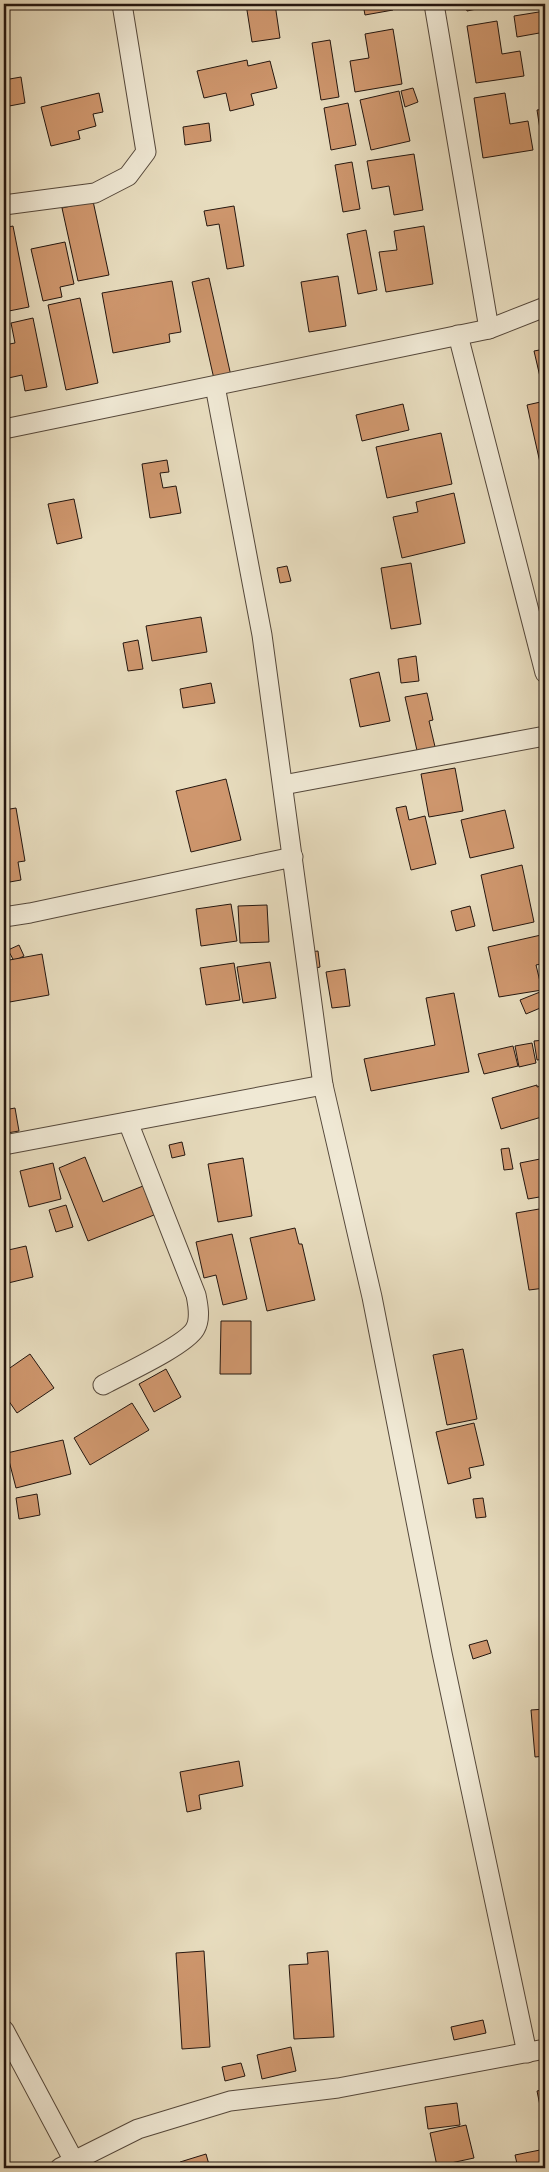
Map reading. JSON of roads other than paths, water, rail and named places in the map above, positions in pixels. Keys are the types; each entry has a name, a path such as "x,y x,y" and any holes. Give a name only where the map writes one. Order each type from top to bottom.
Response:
{"street":[{"path":"4,205 95,193 128,176 146,152 122,4"},
{"path":"434,4 488,329"},
{"path":"4,429 488,329 545,307"},
{"path":"458,335 545,673"},
{"path":"4,2030 67,2165 138,2129 230,2101 338,2088 536,2051 442,1653 372,1297 323,1085 262,635 215,386"},
{"path":"283,785 545,736"},
{"path":"4,917 293,856"},
{"path":"4,1145 323,1085"},
{"path":"103,1385 184,1341 195,1329 198,1318 199,1307 196,1295 128,1122"}]}
